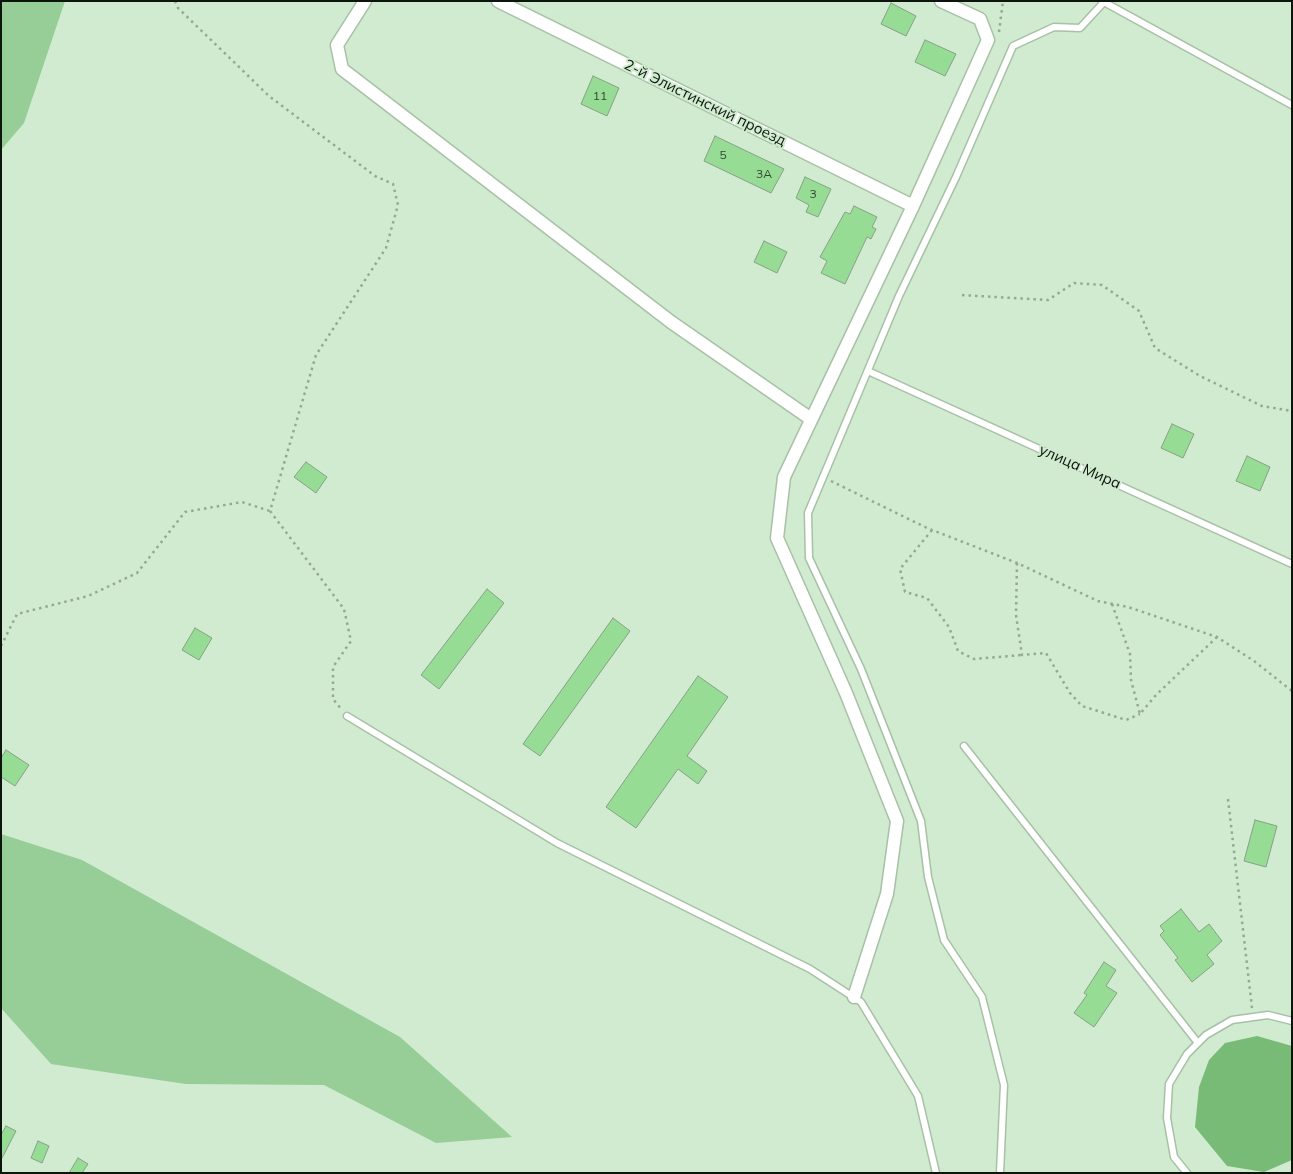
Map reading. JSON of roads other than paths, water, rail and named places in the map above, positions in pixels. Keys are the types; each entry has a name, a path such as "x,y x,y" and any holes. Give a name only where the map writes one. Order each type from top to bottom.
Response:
{"street":[{"path":"365,1 337,45 342,69 671,322 811,419"},
{"name":"2-й Элистинский проезд","path":"498,1 913,206"},
{"path":"854,998 887,894 897,821 846,693 777,538 784,478 913,206 988,40 980,19 941,1"}],"lane":[{"path":"1000,1173 1004,1085 982,997 944,940 928,877 921,821 861,669 809,558 808,513 899,296 956,177 1013,46 1054,27 1080,28 1104,2 1292,105"},
{"name":"улица Мира","path":"868,371 1292,564"},
{"path":"347,716 557,843 810,969 861,1002 918,1096 936,1173"},
{"path":"964,746 1198,1043"},
{"path":"1187,1173 1174,1157 1167,1118 1169,1084 1187,1054 1206,1035 1232,1020 1268,1015 1292,1021"}]}
